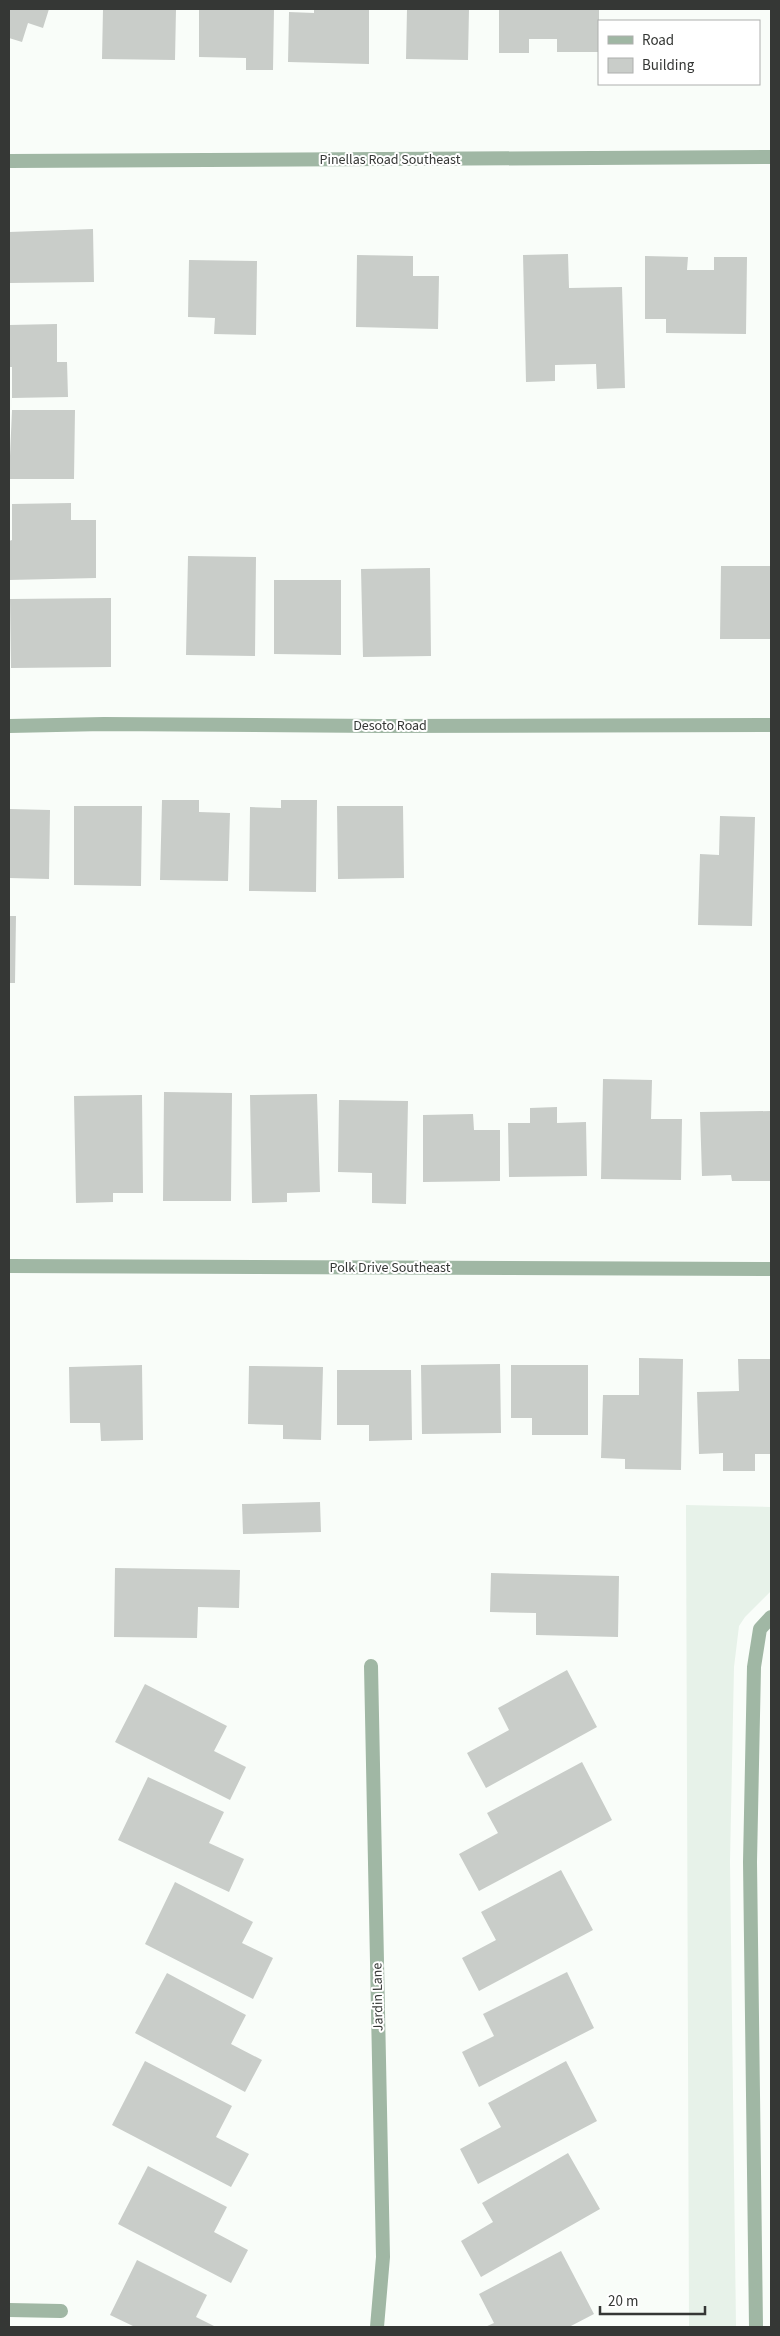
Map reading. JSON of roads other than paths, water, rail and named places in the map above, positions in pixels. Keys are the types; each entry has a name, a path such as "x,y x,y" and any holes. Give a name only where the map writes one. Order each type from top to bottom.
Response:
{"street":[{"name":"Pinellas Road Southeast","path":"9,161 771,157"},
{"name":"Desoto Road","path":"9,726 104,724 378,726 771,725"},
{"name":"Polk Drive Southeast","path":"9,1266 210,1265 771,1269"},
{"path":"756,2327 750,1872 754,1667 760,1629 771,1618"},
{"name":"Jardin Lane","path":"371,1666 383,2257 377,2327"},
{"path":"9,2310 61,2311"}]}
